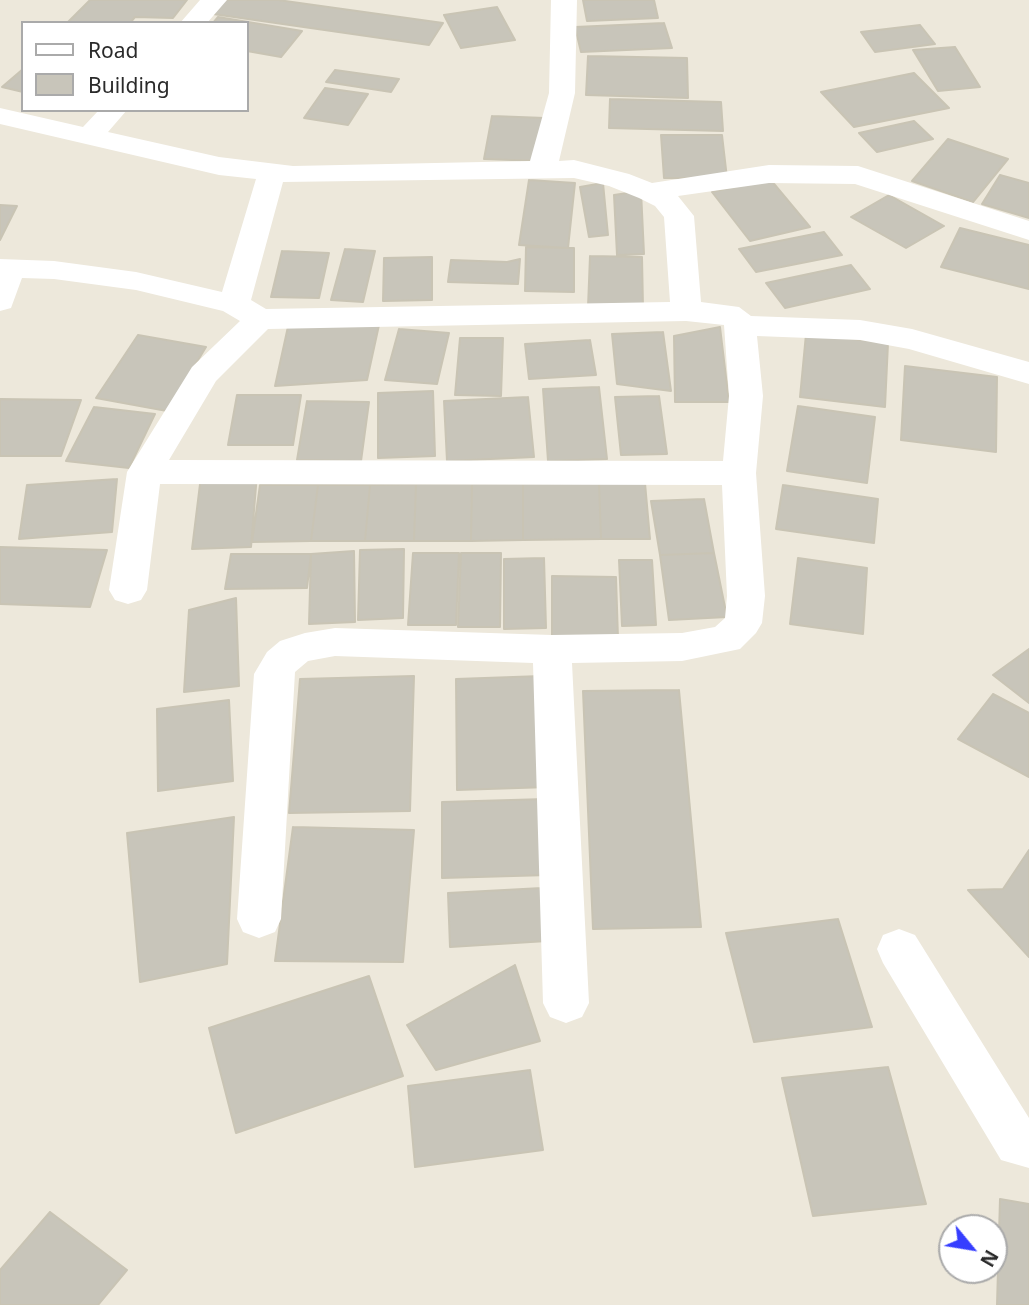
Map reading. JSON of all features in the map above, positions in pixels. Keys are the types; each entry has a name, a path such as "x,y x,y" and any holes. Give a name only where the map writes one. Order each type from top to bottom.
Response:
{"street":[{"path":"195,21 214,0"},
{"path":"543,167 562,93 564,0"},
{"path":"89,137 112,112"},
{"path":"0,116 219,166 272,172 391,174 543,167 574,169 619,180 665,200 679,216 686,311"},
{"path":"128,590 144,472 204,374 247,311 272,172"},
{"path":"649,192 769,174 858,175 1029,231"},
{"path":"0,301 5,268 54,270 136,281 247,311 686,311 728,314 737,319 740,325 746,396 738,473 746,596 743,623 736,632 714,642 681,648 552,649 335,642 295,651 281,662 273,674 259,919"},
{"path":"740,325 860,330 912,339 1029,373"},
{"path":"144,472 738,473"},
{"path":"552,649 566,1003"},
{"path":"899,949 1018,1144 1029,1145"}],"building":[{"path":"90,0 187,0 173,18 69,21"},
{"path":"224,0 278,0 443,23 429,45 213,14"},
{"path":"583,0 654,0 658,18 587,21"},
{"path":"497,7 515,40 461,48 444,15"},
{"path":"218,17 242,21 215,21"},
{"path":"248,22 302,31 281,57 248,51"},
{"path":"664,23 672,48 581,52 575,27"},
{"path":"920,25 935,44 875,52 861,32"},
{"path":"955,47 980,87 938,91 913,50"},
{"path":"588,56 687,58 688,98 586,95"},
{"path":"335,70 399,79 391,92 326,82"},
{"path":"21,71 21,92 2,87"},
{"path":"914,73 949,108 854,127 821,92"},
{"path":"325,88 368,94 348,125 304,118"},
{"path":"610,99 721,102 723,131 609,128"},
{"path":"492,116 545,118 540,161 484,159"},
{"path":"914,121 933,139 877,152 859,133"},
{"path":"661,135 722,135 727,178 664,178"},
{"path":"948,139 1008,159 973,202 912,181"},
{"path":"1000,175 1029,183 1029,218 982,204"},
{"path":"770,179 810,227 750,241 712,192"},
{"path":"529,180 575,183 568,248 519,245"},
{"path":"603,183 608,235 589,237 580,187"},
{"path":"641,191 644,254 617,255 614,195"},
{"path":"889,195 944,226 906,248 851,217"},
{"path":"0,205 17,206 0,240"},
{"path":"960,228 1029,245 1029,289 941,267"},
{"path":"824,232 842,255 756,272 739,249"},
{"path":"526,247 574,248 574,292 525,291"},
{"path":"345,249 375,251 363,302 331,300"},
{"path":"282,251 329,253 319,298 271,297"},
{"path":"590,256 642,257 643,308 588,307"},
{"path":"432,257 432,300 383,301 384,258"},
{"path":"520,259 518,284 448,282 451,260 507,262"},
{"path":"851,265 870,289 785,308 766,283"},
{"path":"289,322 379,325 367,380 275,386"},
{"path":"720,327 729,402 675,402 674,336"},
{"path":"399,329 449,333 437,384 385,380"},
{"path":"663,332 671,391 617,384 612,334"},
{"path":"806,334 888,343 885,407 800,397"},
{"path":"138,335 206,347 167,411 96,398"},
{"path":"460,338 503,338 501,396 455,395"},
{"path":"590,340 596,375 529,379 525,344"},
{"path":"905,366 997,377 996,452 901,440"},
{"path":"599,387 607,459 548,461 543,389"},
{"path":"433,391 435,456 378,458 378,393"},
{"path":"237,395 301,395 293,445 228,445"},
{"path":"659,396 667,454 621,455 615,397"},
{"path":"528,397 534,457 447,461 444,401"},
{"path":"0,399 81,400 61,456 0,456"},
{"path":"307,401 369,402 361,461 297,460"},
{"path":"798,406 875,417 867,483 787,471"},
{"path":"94,407 155,414 129,468 66,461"},
{"path":"257,474 251,547 192,549 201,476"},
{"path":"117,479 112,532 19,539 27,485"},
{"path":"599,483 645,483 650,539 601,539"},
{"path":"599,483 601,539 523,540 523,484"},
{"path":"416,484 472,484 471,541 414,541"},
{"path":"416,484 414,541 365,541 370,485"},
{"path":"472,484 523,484 523,540 471,541"},
{"path":"260,485 318,485 311,541 252,542"},
{"path":"318,485 370,485 365,541 311,541"},
{"path":"783,485 878,499 874,543 776,529"},
{"path":"704,499 714,553 660,555 651,501"},
{"path":"0,547 107,550 90,607 0,604"},
{"path":"404,549 403,618 358,620 360,550"},
{"path":"354,551 355,622 309,624 311,554"},
{"path":"413,553 459,553 456,625 408,625"},
{"path":"461,553 501,553 500,627 458,627"},
{"path":"714,553 727,617 669,620 660,555"},
{"path":"231,554 311,554 307,588 225,589"},
{"path":"544,558 546,628 504,629 504,559"},
{"path":"798,558 867,568 863,634 790,624"},
{"path":"619,560 652,560 656,625 622,626"},
{"path":"552,576 616,577 618,639 552,638"},
{"path":"236,598 239,686 184,692 189,610"},
{"path":"1029,649 1029,703 993,675"},
{"path":"414,676 410,811 289,813 300,679"},
{"path":"542,676 549,787 457,790 456,679"},
{"path":"679,690 701,927 593,929 583,691"},
{"path":"993,694 1029,713 1029,777 958,739"},
{"path":"229,700 233,781 158,791 157,709"},
{"path":"546,799 549,875 442,878 442,802"},
{"path":"234,817 227,964 140,982 127,833"},
{"path":"293,827 414,830 403,962 275,961"},
{"path":"1029,850 1029,957 968,890 1003,889"},
{"path":"542,888 547,941 450,947 448,893"},
{"path":"838,919 872,1027 754,1042 726,933"},
{"path":"515,965 540,1041 436,1070 407,1025"},
{"path":"369,976 403,1076 236,1133 209,1028"},
{"path":"888,1067 926,1204 813,1216 782,1078"},
{"path":"530,1070 543,1150 415,1167 408,1086"},
{"path":"1000,1199 1029,1204 1029,1305 997,1305 998,1284 1008,1284 1008,1214 1000,1214"},
{"path":"50,1212 127,1270 98,1305 0,1305 0,1270"}]}
